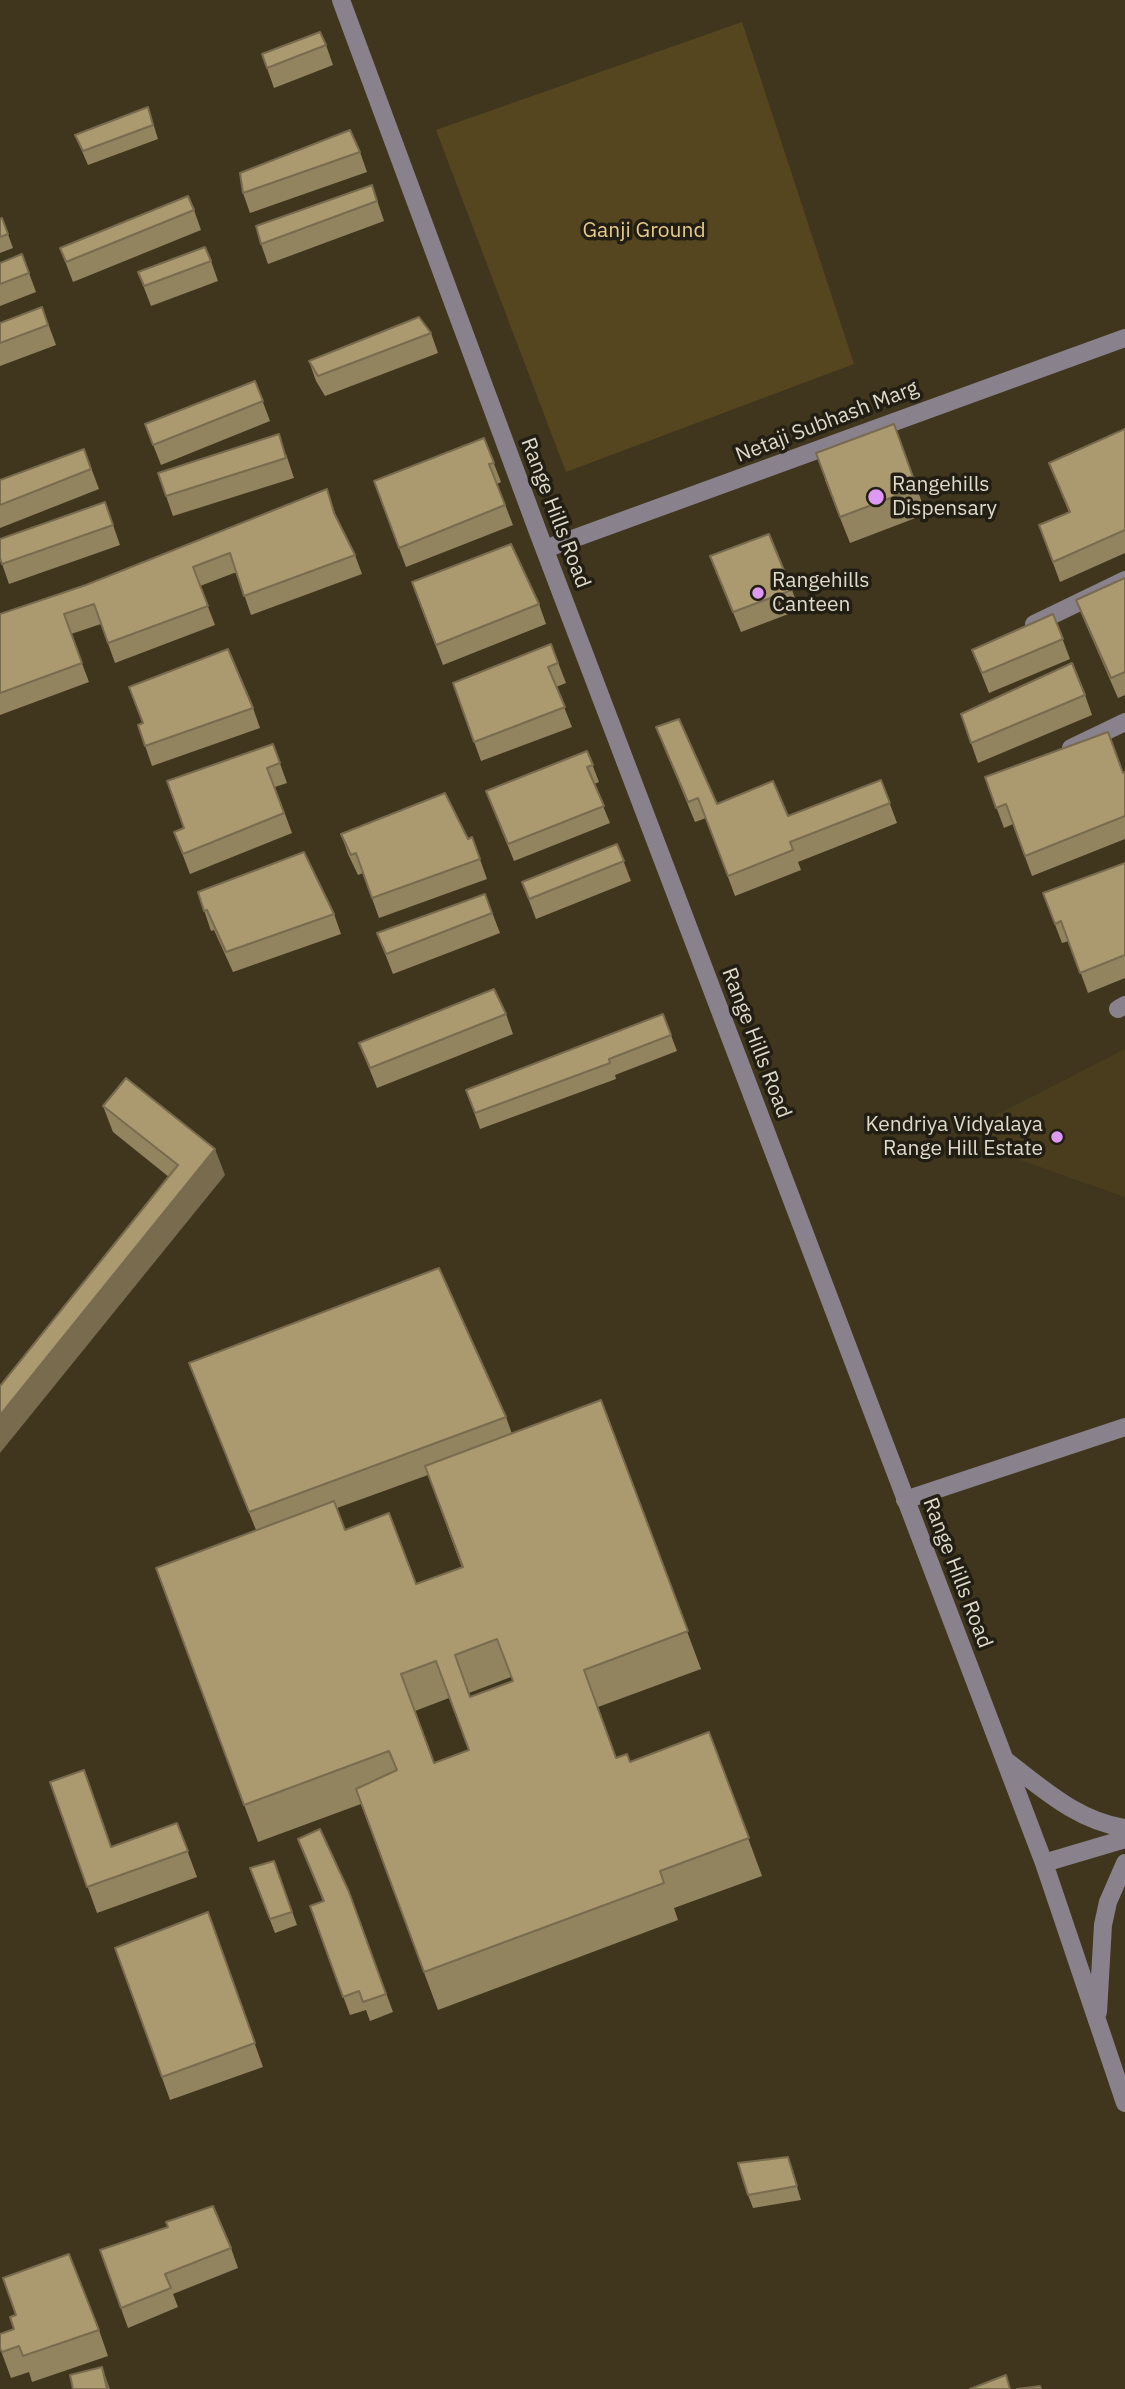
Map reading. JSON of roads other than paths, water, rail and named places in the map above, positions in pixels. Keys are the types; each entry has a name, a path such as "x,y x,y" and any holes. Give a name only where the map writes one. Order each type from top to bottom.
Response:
{"street":[{"name":"Range Hills Road","path":"341,0 545,550 1044,1863 1125,2103"},
{"name":"Netaji Subhash Marg","path":"545,550 1124,341"},
{"path":"1019,631 1125,580"},
{"path":"1049,758 1125,722"},
{"path":"905,1500 1125,1427"},
{"path":"1004,1760 1074,1812 1107,1826 1125,1828"},
{"path":"1044,1863 1125,1839"},
{"path":"1098,2022 1102,1924 1108,1902 1125,1863"}],"place":[{"name":"Rangehills Dispensary","path":"876,497"},
{"name":"Rangehills Canteen","path":"758,593"},
{"name":"Kendriya Vidyalaya Range Hill Estate","path":"1057,1137"}],"park label":[{"name":"Ganji Ground","path":"644,231"}]}
